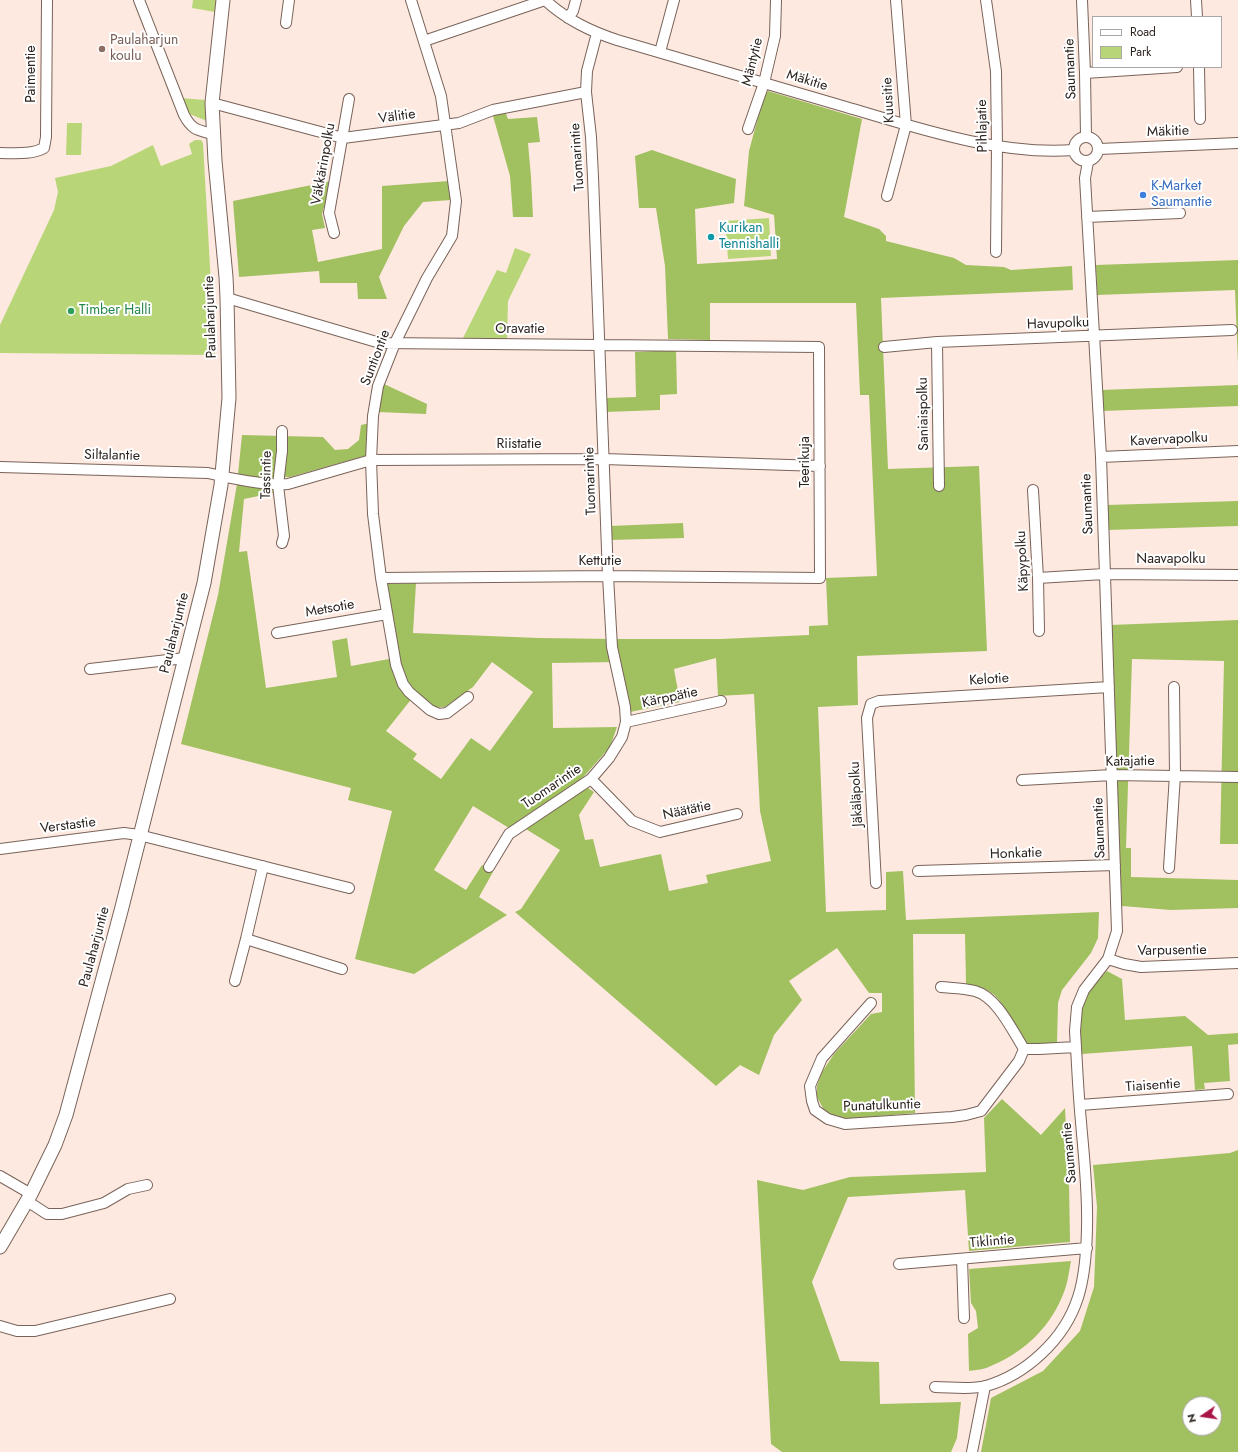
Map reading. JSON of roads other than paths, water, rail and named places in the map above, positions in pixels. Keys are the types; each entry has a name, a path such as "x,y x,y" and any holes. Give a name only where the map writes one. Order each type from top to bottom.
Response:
{"main road":[{"name":"Paulaharjuntie","path":"0,1247 29,1197 55,1145 66,1115 121,910 204,580 222,476 229,398 226,277 215,169 212,103 223,0"}],"street":[{"name":"Paimentie","path":"0,153 30,153 44,148 46,137 47,0"},
{"path":"138,0 189,125 195,130 213,134"},
{"path":"286,23 289,0"},
{"name":"Suntiontie","path":"410,0 441,96 456,201 452,236 427,278 394,343 378,386 373,416 371,460 373,514 387,614 396,664 403,684 409,692 430,710 440,714 447,713 468,696"},
{"path":"424,41 545,0"},
{"name":"Mäkitie","path":"545,0 558,12 597,33 906,125 988,145 1046,150 1074,150"},
{"path":"568,18 573,11 576,0"},
{"path":"660,52 674,0"},
{"name":"Mäntytie","path":"748,129 764,83 775,36 776,0"},
{"name":"Kuusitie","path":"887,196 906,125 896,0"},
{"name":"Pihlajatie","path":"986,0 996,71 996,252"},
{"name":"Saumantie","path":"1082,0 1086,137"},
{"path":"1196,0 1197,16"},
{"name":"Tuomarintie","path":"489,867 508,834 591,779 609,758 622,737 626,722 625,707 612,647 592,144 586,92 587,71 597,33"},
{"path":"1085,73 1162,68"},
{"path":"1199,68 1200,119"},
{"name":"Välitie","path":"212,103 343,138 459,124 492,110 586,92"},
{"name":"Väkkärinpolku","path":"334,233 329,213 349,98"},
{"path":"1086,137 1095,140 1099,149 1096,158 1088,162 1083,162 1078,159 1074,150 1074,145 1077,141 1086,137"},
{"name":"Mäkitie","path":"1099,149 1238,143"},
{"name":"Saumantie","path":"935,1387 985,1386 1007,1378 1030,1365 1048,1347 1065,1326 1077,1303 1083,1280 1087,1248 1088,1200 1075,1031 1077,1007 1084,990 1108,959 1117,932 1101,457 1085,178 1088,162"},
{"path":"1087,217 1180,213"},
{"name":"Oravatie","path":"227,298 380,343 820,347"},
{"name":"Havupolku","path":"884,348 937,342 1095,337 1232,330"},
{"name":"Saniaispolku","path":"937,342 939,486"},
{"name":"Teerikuja","path":"820,347 820,578"},
{"name":"Tassintie","path":"282,431 282,451 278,484 284,536 282,543"},
{"name":"Kavervapolku","path":"1101,457 1238,451"},
{"name":"Riistatie","path":"222,476 278,484 288,484 371,460 604,459 820,466"},
{"name":"Siltalantie","path":"0,467 208,473 222,476"},
{"name":"Käpypolku","path":"1033,490 1038,578 1039,631"},
{"name":"Naavapolku","path":"1038,578 1104,574 1238,575"},
{"name":"Kettutie","path":"381,578 608,576 820,578"},
{"name":"Metsotie","path":"277,632 387,614"},
{"path":"90,669 185,658"},
{"name":"Kelotie","path":"871,704 879,701 1109,687"},
{"path":"1169,868 1175,775 1174,687"},
{"name":"Kärppätie","path":"626,722 721,701"},
{"name":"Jäkäläpolku","path":"871,704 867,718 876,883"},
{"name":"Katajatie","path":"1022,780 1112,775 1238,776"},
{"name":"Näätätie","path":"591,779 632,821 660,832 737,814"},
{"name":"Verstastie","path":"0,849 124,833 139,835 349,888"},
{"name":"Honkatie","path":"918,870 1115,865"},
{"path":"235,981 263,866"},
{"path":"246,939 342,968"},
{"name":"Varpusentie","path":"1108,959 1141,967 1238,963"},
{"path":"940,986 975,991 990,999 1006,1019 1024,1049 1076,1047"},
{"name":"Punatulkuntie","path":"871,1003 822,1058 810,1086 815,1110 828,1119 845,1124 952,1117 981,1111 1019,1061 1024,1049"},
{"name":"Tiaisentie","path":"1080,1105 1228,1094"},
{"path":"0,1176 29,1197 47,1214 62,1214 104,1203 128,1189 147,1185"},
{"name":"Tiklintie","path":"899,1264 1087,1248"},
{"path":"962,1259 964,1318"},
{"path":"0,1326 17,1331 34,1331 170,1299"},
{"path":"972,1452 985,1386"}],"place":[{"name":"Paulaharjun koulu","path":"102,49"},
{"name":"K-Market Saumantie","path":"1143,195"},
{"name":"Kurikan Tennishalli","path":"711,237"},
{"name":"Timber Halli","path":"71,311"}]}
